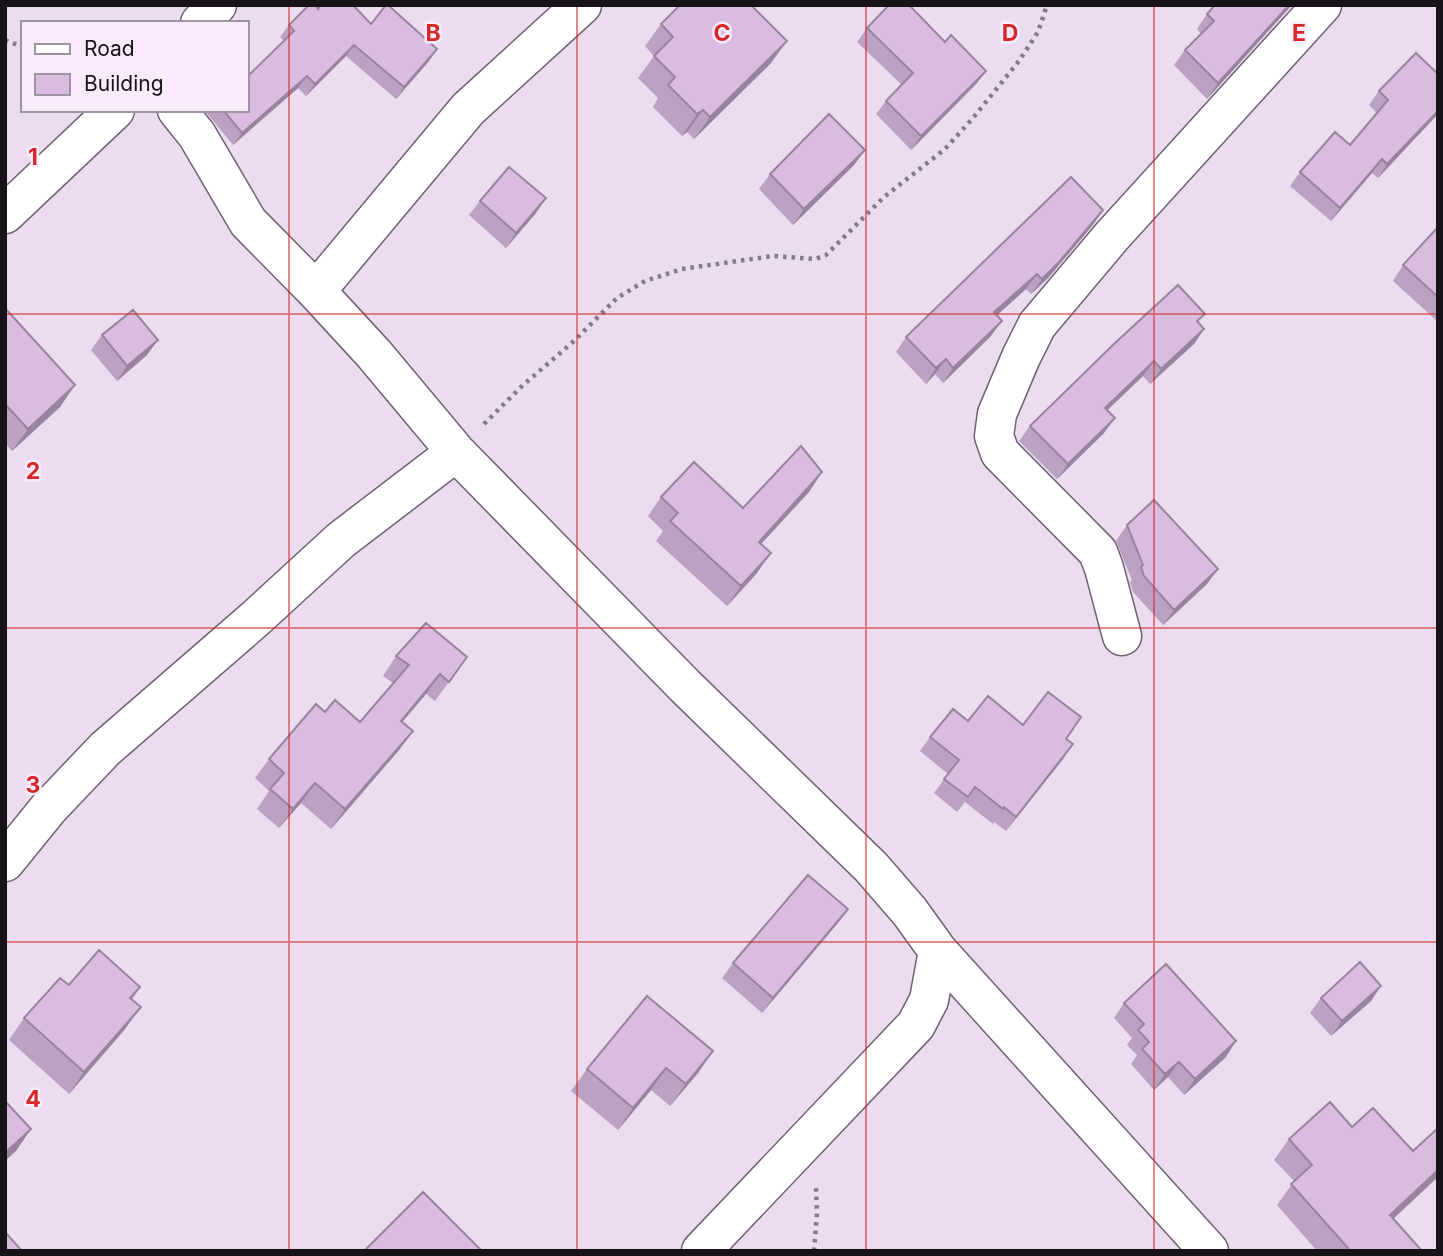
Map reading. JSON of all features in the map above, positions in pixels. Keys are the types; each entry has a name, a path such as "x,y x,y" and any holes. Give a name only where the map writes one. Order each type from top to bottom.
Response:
{"street":[{"path":"202,21 217,5"},
{"path":"316,290 468,109 582,5"},
{"path":"1122,636 1098,552 1000,453 994,436 997,414 1037,326 1112,236 1322,5"},
{"path":"5,214 113,112"},
{"path":"179,112 197,135 248,222 316,290 374,354 456,452 685,686 871,867 910,912 938,951 986,1001 1209,1251"},
{"path":"5,862 48,809 105,749 341,540 456,452"},
{"path":"702,1251 916,1025 929,1000 938,951"},
{"path":"916,1025 948,1010 986,1001"}],"path":[{"path":"456,452 617,298 645,281 682,269 773,256 815,259 826,254 884,197 945,149 973,118 1019,61 1038,32 1047,5"},
{"path":"812,1135 817,1213 814,1251"}],"building":[{"path":"309,5 315,5 318,9 321,5 353,5 371,24 388,5 437,49 404,87 354,45 315,84 307,76 242,133 225,112 248,112 248,76 294,31 289,25"},
{"path":"680,5 751,5 787,41 710,117 703,110 697,114 668,85 675,77 654,56 673,37 661,24"},
{"path":"889,5 909,5 945,42 951,35 986,71 921,136 886,101 913,73 867,28"},
{"path":"1215,5 1289,5 1218,83 1185,50 1214,21 1207,14"},
{"path":"1416,53 1438,74 1438,111 1387,164 1382,159 1340,208 1300,172 1335,132 1350,145 1388,100 1379,91"},
{"path":"829,114 865,150 804,209 770,174"},
{"path":"509,167 546,198 516,233 480,201"},
{"path":"1071,177 1103,210 1042,279 1037,274 994,312 1002,321 953,368 946,359 936,368 906,337"},
{"path":"1438,227 1438,297 1403,265"},
{"path":"1178,285 1205,314 1197,321 1204,329 1161,369 1154,361 1105,408 1115,418 1068,464 1030,426"},
{"path":"5,308 75,385 28,429 5,404"},
{"path":"133,310 158,340 127,366 102,335"},
{"path":"801,446 822,472 759,542 771,553 741,586 670,521 678,513 661,497 694,462 743,508"},
{"path":"1154,500 1218,569 1174,610 1144,576 1141,567 1143,565 1127,525"},
{"path":"426,623 467,657 449,682 440,674 401,721 413,731 345,809 315,783 293,809 270,789 284,773 269,759 316,704 325,712 335,700 360,722 409,665 396,656"},
{"path":"1048,692 1081,717 1066,739 1073,744 1016,817 975,787 968,797 944,779 959,760 930,737 953,709 968,721 988,696 1023,725"},
{"path":"808,875 848,909 773,998 733,963"},
{"path":"99,950 140,987 130,998 141,1007 84,1072 24,1018 60,978 69,985"},
{"path":"1360,962 1381,986 1342,1021 1321,998"},
{"path":"1166,964 1236,1041 1195,1079 1179,1062 1165,1074 1142,1049 1149,1042 1138,1030 1144,1024 1124,1003"},
{"path":"647,996 713,1051 686,1084 666,1068 633,1108 587,1069"},
{"path":"5,1101 31,1129 5,1153"},
{"path":"1330,1102 1352,1127 1373,1108 1413,1151 1438,1128 1438,1170 1390,1215 1422,1251 1345,1251 1348,1248 1291,1184 1312,1165 1289,1139"},
{"path":"423,1192 482,1251 364,1251"},
{"path":"5,1232 22,1251 5,1251"}]}
